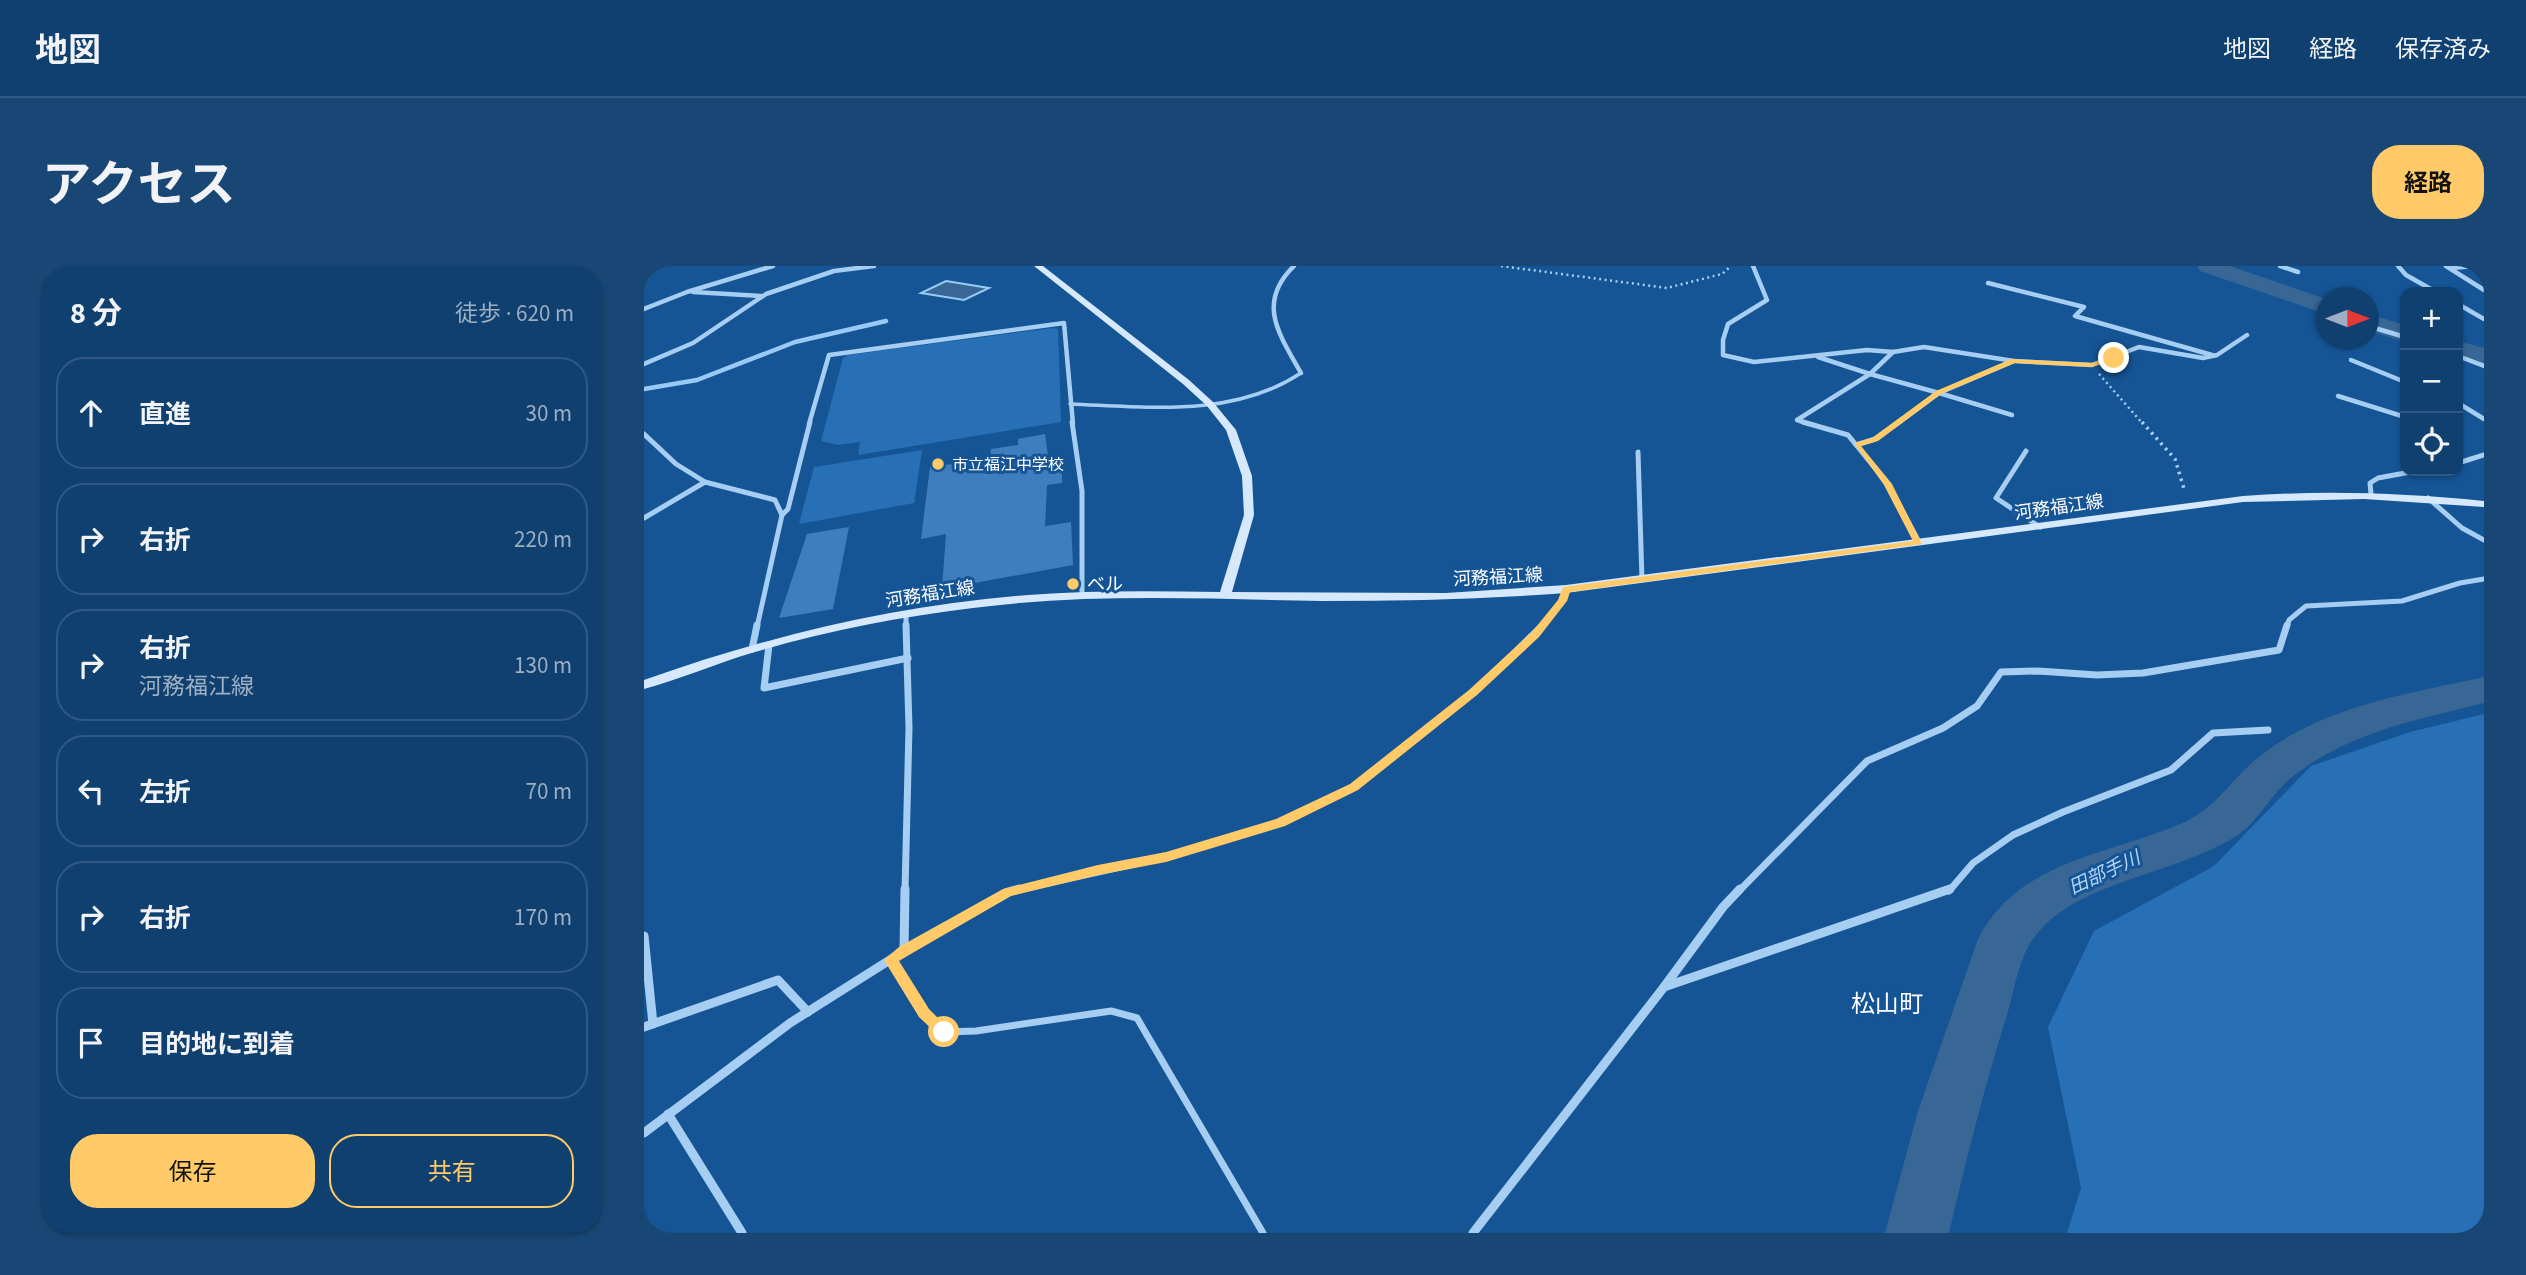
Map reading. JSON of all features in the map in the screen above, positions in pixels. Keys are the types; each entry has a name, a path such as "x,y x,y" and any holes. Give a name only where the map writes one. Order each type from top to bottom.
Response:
{"main road":[{"path":"1038,266 1210,404 1231,430 1242,460 1249,492 1249,515 1225,596"},
{"name":"河務福江線","path":"644,685 752,649 906,615 956,607 1082,596 1474,597 1642,580 2192,506 2301,494 2371,494 2484,504"}],"street":[{"path":"744,266 754,271"},
{"path":"644,309 687,292 773,266"},
{"path":"644,364 693,343 762,296 834,271 874,266"},
{"path":"1294,266 1278,282 1274,295 1275,315 1284,343 1301,373"},
{"path":"1753,266 1755,274 1766,287 1767,300 1752,313 1729,321 1722,330 1723,355 1754,362 1867,350 1893,352 1924,347 2014,361 2092,365 2139,347 2203,358 2213,356 2247,335"},
{"path":"2280,266 2298,272"},
{"path":"2398,266 2406,275 2427,287"},
{"path":"2448,267 2477,266"},
{"path":"2448,267 2484,290"},
{"path":"1988,283 2084,307 2075,316 2213,356"},
{"path":"687,292 762,296"},
{"path":"2463,307 2483,318"},
{"path":"752,649 782,515 788,509 796,468 829,355 1065,323 1070,404 1082,491 1082,596"},
{"path":"2379,329 2400,336"},
{"path":"1893,352 1870,374 1797,420 1848,435 1888,484 1919,542"},
{"path":"1814,356 2012,415"},
{"path":"2463,358 2484,366"},
{"path":"2351,360 2400,380"},
{"path":"1856,444 1875,439 1938,393 2014,361"},
{"path":"2338,396 2400,415"},
{"path":"2463,407 2484,419"},
{"path":"644,435 676,464 705,482 775,500 782,515"},
{"path":"2026,451 1996,498 2040,527"},
{"path":"1638,452 1642,580"},
{"path":"2463,461 2484,454"},
{"path":"2371,494 2370,483 2378,478 2400,474"},
{"path":"644,518 705,482"},
{"path":"2428,498 2462,528 2484,540"},
{"path":"1474,1233 1723,907 1867,761 1943,728 1977,706 2001,672 2031,668 2098,675 2157,671 2279,650 2289,620 2306,606 2402,601 2460,583 2484,579"},
{"path":"644,1133 808,1012 904,951 1008,892 1166,857 1281,822 1354,787 1414,742 1536,634 1562,601 1566,589"},
{"path":"904,951 909,728 906,615"},
{"path":"769,645 764,688 908,658"},
{"path":"1664,987 1948,892 1973,863 2012,835 2171,770 2213,733 2268,730"},
{"path":"644,936 649,1026 778,980 808,1012"},
{"path":"668,1114 742,1233"}],"lane":[{"path":"1070,404 1154,407 1242,400 1272,391 1301,373"},
{"path":"891,960 924,1013 944,1032 976,1031 1111,1011 1138,1018 1263,1233"}],"path":[{"path":"1501,266 1668,288 1723,274 1731,266"},
{"path":"2092,365 2118,398 2158,437 2175,459 2192,506"}],"shaded area":[{"path":"946,281 989,288 964,300 921,293"},
{"path":"1058,329 1061,422 858,455 860,442 838,445 821,441 843,358 848,355"},
{"path":"922,450 914,503 799,524 814,467"},
{"path":"2484,714 2484,1233 2067,1233 2081,1188 2048,1027 2094,931 2214,866 2311,766 2410,732"}],"building":[{"path":"1045,434 1049,463 1062,462 1062,483 1047,485 1045,526 1071,522 1073,565 942,589 946,534 921,539 930,467 990,459 991,449 1018,445 1018,439"},
{"path":"849,527 833,609 779,618 807,534"}],"waterway":[{"name":"田部手川","path":"2208,266 2316,304"},
{"path":"644,389 697,380 795,342 886,321"},
{"name":"田部手川","path":"2379,325 2400,332"},
{"name":"田部手川","path":"2461,350 2484,357"},
{"name":"田部手川","path":"1917,1233 1948,1111 2004,939 2028,910 2054,891 2106,867 2200,835 2222,823 2275,767 2306,746 2343,727 2382,714 2484,690"}],"place":[{"name":"市立福江中学校","path":"938,464"},
{"name":"ベル","path":"1073,584"}],"district":[{"name":"松山町","path":"1887,1004"}],"route":[{"path":"944,1032 924,1013 891,960 904,951 1008,892 1166,857 1281,822 1354,787 1473,693 1536,634 1562,601 1566,589 1919,542 1888,484 1856,444 1875,439 1938,393 2014,361 2092,365 2114,358"}]}
